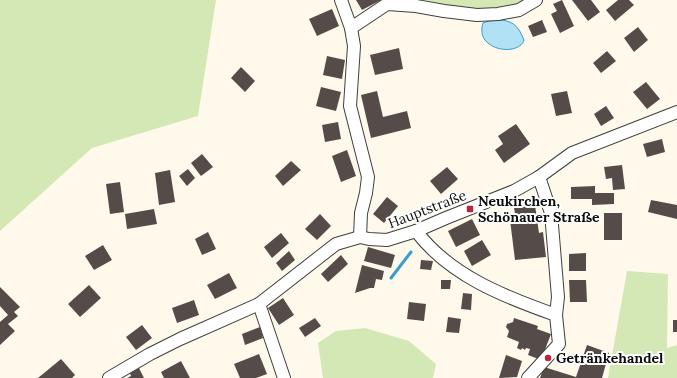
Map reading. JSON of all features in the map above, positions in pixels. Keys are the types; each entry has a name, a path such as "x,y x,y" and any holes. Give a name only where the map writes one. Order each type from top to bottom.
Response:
{"street":[{"path":"340,0 351,28 354,46 350,106 368,177 361,213 360,237"},
{"path":"351,28 387,4 416,6 477,15 498,14 519,10 536,0"},
{"name":"Hauptstraße","path":"109,378 150,354 180,339 260,304 336,244 360,237 388,240 416,231 514,191 539,177 572,153 677,112"},
{"path":"528,378 559,344 556,315 558,297 551,214 539,177"},
{"path":"416,231 425,242 447,262 474,280 515,300 556,315"},
{"path":"260,304 284,378"}],"green space":[{"path":"0,0 216,0 198,116 92,148 0,231"},
{"path":"421,0 528,0 517,6 478,12 431,6"},
{"path":"627,271 668,274 667,348 677,345 677,378 608,378"},
{"path":"365,328 409,341 436,364 433,378 323,378 318,343 336,331"}],"water":[{"path":"502,20 510,22 518,29 524,40 520,45 514,48 498,48 485,40 482,32 483,23"}],"building":[{"path":"356,0 381,0 362,10"},
{"path":"562,0 574,26 560,33 551,14 557,11 553,4"},
{"path":"572,0 591,0 600,12 588,21"},
{"path":"618,0 629,0 634,5 615,21 606,10"},
{"path":"332,9 339,26 317,36 309,19"},
{"path":"542,20 547,32 533,37 528,26"},
{"path":"638,27 648,40 634,52 624,38"},
{"path":"399,48 403,69 375,75 370,55"},
{"path":"607,51 616,61 601,73 593,63"},
{"path":"327,56 345,60 342,79 323,75"},
{"path":"241,67 255,81 245,92 231,78"},
{"path":"646,82 660,99 647,109 633,92"},
{"path":"321,87 341,92 336,111 316,106"},
{"path":"377,91 383,117 407,111 411,128 371,138 361,95"},
{"path":"567,91 572,113 556,116 551,94"},
{"path":"606,106 614,118 601,126 594,114"},
{"path":"338,122 341,139 325,142 322,125"},
{"path":"516,124 530,144 504,163 495,150 503,144 498,136"},
{"path":"662,139 665,152 647,157 643,144"},
{"path":"347,150 356,176 341,182 332,156"},
{"path":"202,154 213,167 201,176 191,163"},
{"path":"291,161 301,170 283,186 275,176"},
{"path":"622,165 625,189 613,190 612,178 606,179 604,167"},
{"path":"447,167 458,179 441,194 430,181"},
{"path":"188,169 195,178 187,186 179,176"},
{"path":"170,170 175,202 159,205 155,173"},
{"path":"120,182 124,212 110,214 106,184"},
{"path":"595,186 595,193 614,193 614,204 592,205 592,199 571,199 571,187"},
{"path":"387,197 398,206 384,223 373,214"},
{"path":"651,200 677,205 677,219 648,212"},
{"path":"535,205 539,233 543,232 546,257 515,260 510,220 516,219 514,208"},
{"path":"154,209 157,224 127,229 125,214"},
{"path":"604,213 622,213 622,240 604,240"},
{"path":"320,214 331,226 317,240 305,229"},
{"path":"472,219 480,235 456,247 448,231"},
{"path":"208,232 216,249 202,255 195,239"},
{"path":"281,233 289,243 272,258 264,247"},
{"path":"482,240 491,255 472,266 464,251"},
{"path":"103,245 112,260 94,270 85,256"},
{"path":"368,247 395,255 391,268 364,261"},
{"path":"289,251 295,260 282,271 276,263"},
{"path":"586,253 586,271 569,271 569,254"},
{"path":"341,255 348,264 328,282 321,274"},
{"path":"421,260 433,261 431,270 420,269"},
{"path":"362,265 384,271 382,280 376,279 374,288 355,293"},
{"path":"229,273 237,288 215,299 207,285"},
{"path":"441,280 451,280 450,289 441,289"},
{"path":"569,280 586,280 587,302 570,302"},
{"path":"89,285 101,298 80,317 68,304"},
{"path":"0,287 20,307 14,312 18,316 8,324 15,331 0,345 0,322 8,315 0,306"},
{"path":"463,293 472,294 471,310 461,309"},
{"path":"283,298 294,315 279,325 268,308"},
{"path":"194,300 199,315 177,323 172,308"},
{"path":"409,302 426,304 424,321 407,319"},
{"path":"448,317 461,319 459,333 446,332"},
{"path":"315,318 321,326 305,337 299,328"},
{"path":"514,318 538,326 537,329 551,334 541,360 528,355 530,349 526,348 525,350 522,348 521,350 517,348 519,342 507,337 509,331 506,327 507,324 513,322"},
{"path":"673,320 677,320 677,332 673,332"},
{"path":"142,325 152,338 136,350 126,337"},
{"path":"260,327 263,338 245,345 242,334"},
{"path":"587,345 609,353 602,378 540,378 544,367 576,377"},
{"path":"259,354 267,374 256,378 240,378 234,364"},
{"path":"506,355 522,361 517,377 499,378"},
{"path":"61,359 75,375 72,378 38,378"},
{"path":"181,361 190,378 164,378 161,372"},
{"path":"139,368 144,378 127,378 131,376 130,373"}],"waterway":[{"path":"391,278 411,252"}],"place":[{"name":"Neukirchen, Schönauer Straße","path":"470,209"},
{"name":"Getränkehandel","path":"548,358"}]}
